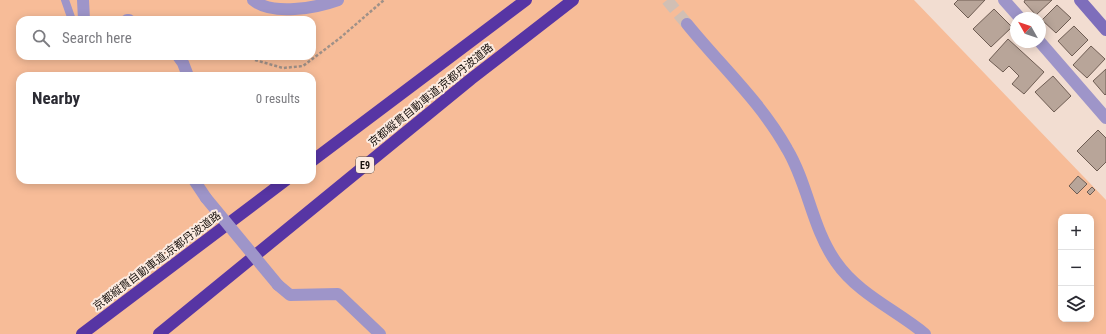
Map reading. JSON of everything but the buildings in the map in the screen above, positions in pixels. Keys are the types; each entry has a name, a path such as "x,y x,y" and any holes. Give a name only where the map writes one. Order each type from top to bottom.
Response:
{"highway":[{"name":"京都縦貫自動車道;京都丹波道路","path":"316,157 526,0"},
{"name":"京都縦貫自動車道;京都丹波道路","path":"159,334 465,84 573,0"},
{"name":"京都縦貫自動車道;京都丹波道路","path":"82,334 281,184"}],"street":[{"path":"83,0 84,16"},
{"path":"253,0 258,4 279,8 319,7 338,0"},
{"path":"1004,0 1015,12"},
{"path":"1080,0 1106,30"},
{"path":"687,24 767,117 788,149 799,174 821,236 836,262 856,284 925,334"},
{"path":"1045,48 1104,113"},
{"path":"181,60 186,72"},
{"path":"197,184 206,198 278,285 290,295 338,294 380,334"}],"lane":[{"path":"66,0 71,16"}],"path":[{"path":"316,56 340,38 384,0"},
{"path":"255,60 283,68 303,66 311,60"}],"shaded area":[{"path":"0,0 914,0 1106,200 1106,334 0,334"}],"tunnel":[{"path":"667,0 687,24"}]}
